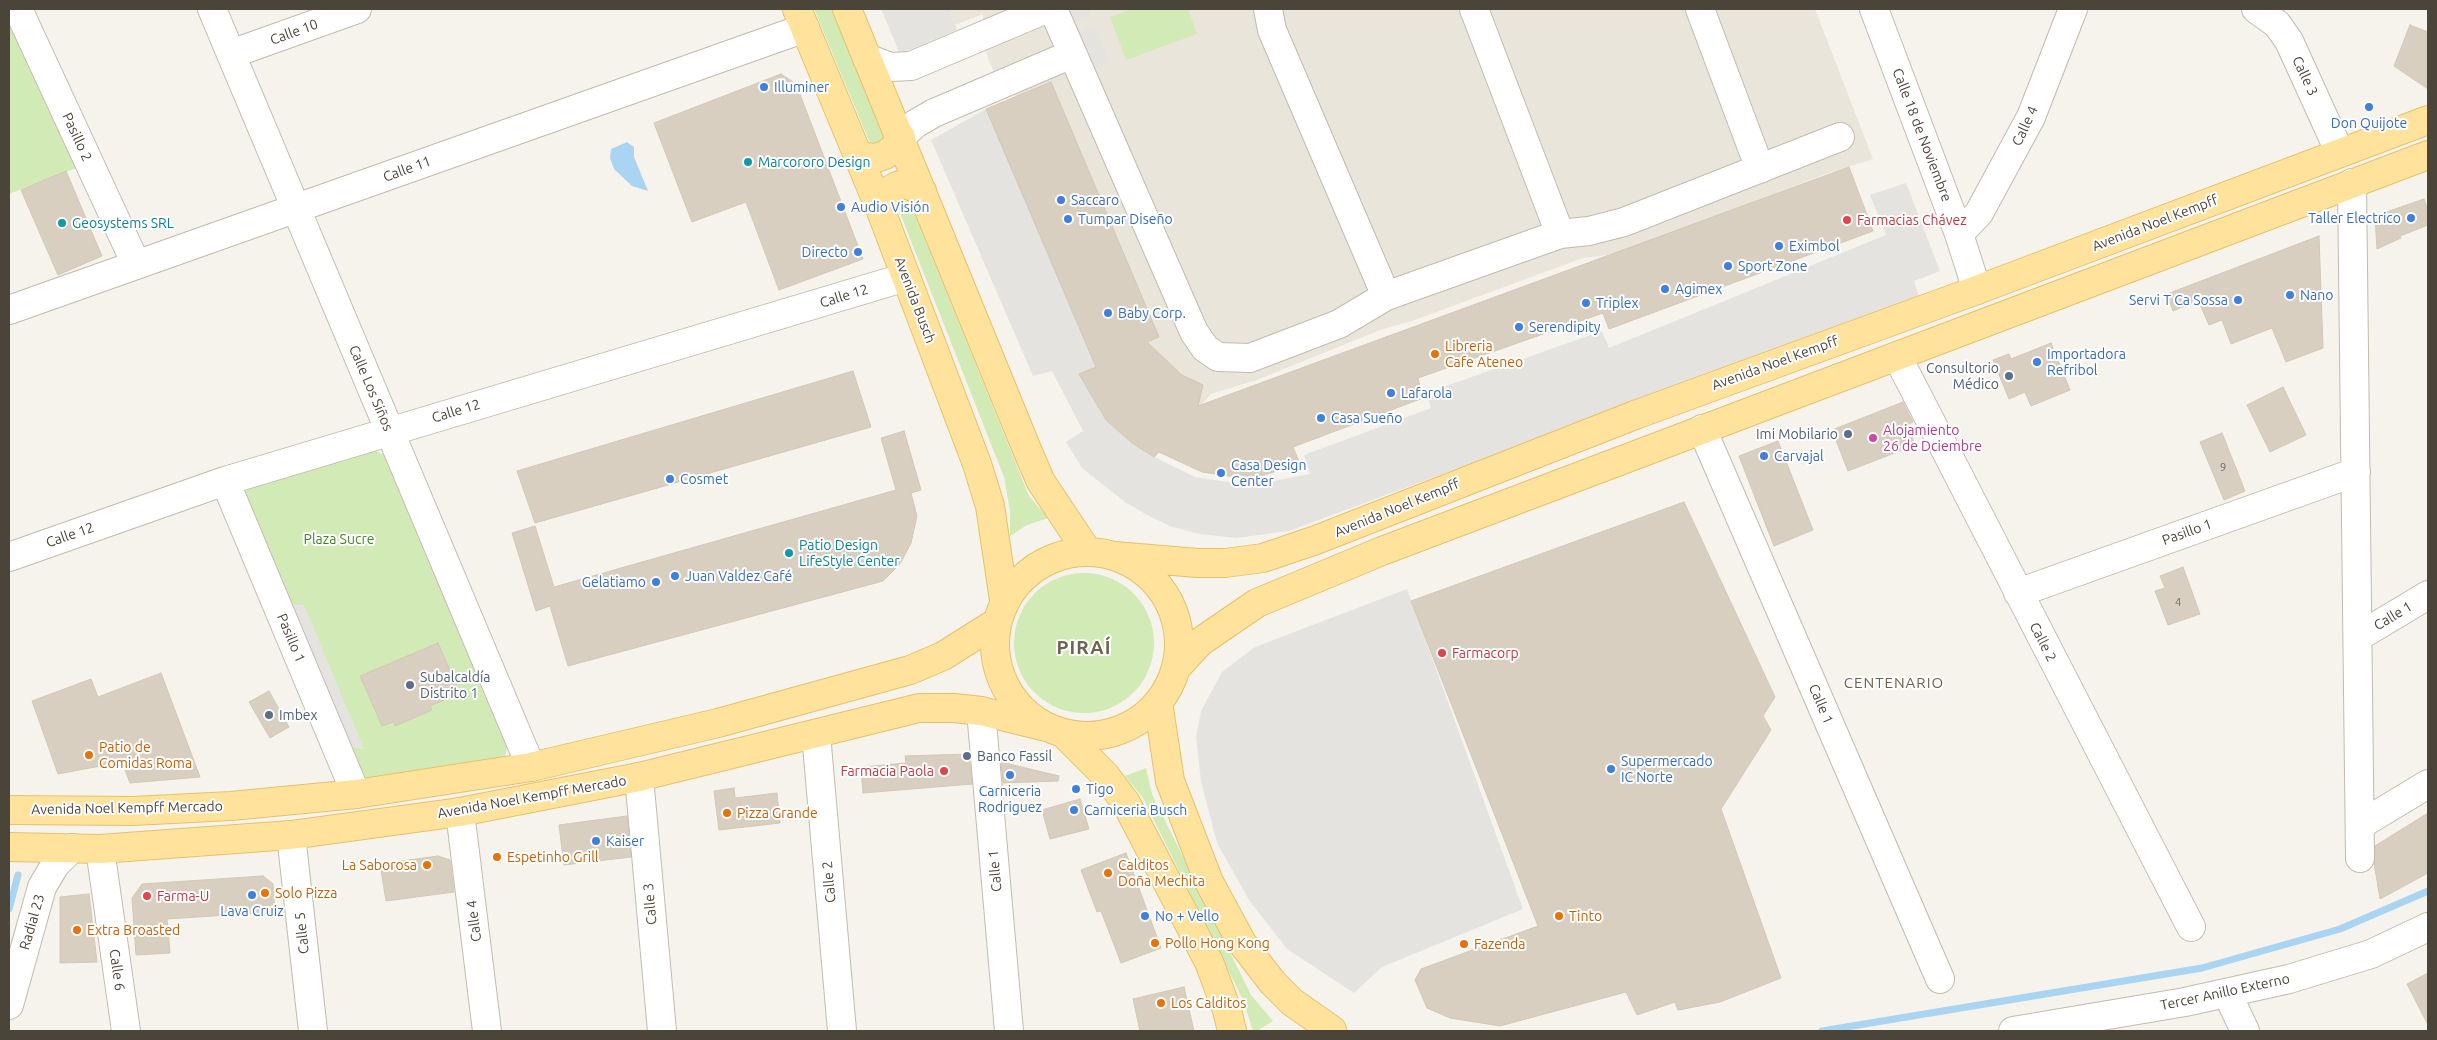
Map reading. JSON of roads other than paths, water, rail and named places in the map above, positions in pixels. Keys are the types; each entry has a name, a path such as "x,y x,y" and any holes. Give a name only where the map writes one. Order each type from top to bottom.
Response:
{"main road":[{"path":"847,9 1041,482 1087,551"},
{"name":"Avenida Busch","path":"801,18 881,212 977,464 990,506 1001,611 995,656 999,672 1009,694 1025,713 1055,730"},
{"name":"Avenida Noel Kempff","path":"1115,556 1197,564 1225,563 1263,558 1316,540 1635,414 1970,292 2428,120"},
{"path":"2352,183 2358,169 2367,160 2385,150 2428,133"},
{"path":"857,153 865,157 876,158 885,155 894,148 901,137"},
{"path":"2139,265 2162,246 2312,188 2336,166 2340,153"},
{"path":"1176,668 1200,642 1257,603 1382,551 2428,154"},
{"path":"881,212 882,201 888,191 897,186 906,184 922,191"},
{"path":"1897,356 1894,337 1902,325 1949,306 1970,292"},
{"path":"1750,411 1807,380 1816,364 1815,349"},
{"path":"1001,611 1019,580 1039,564 1062,554 1087,551 1115,556 1136,566 1148,576 1168,600 1176,622 1179,645 1176,668"},
{"name":"Avenida Noel Kempff Mercado","path":"9,810 133,811 231,806 356,794 531,767 718,723 910,670 943,656 1001,611"},
{"name":"Avenida Noel Kempff Mercado","path":"9,847 106,849 291,835 460,812 639,778 919,708 954,708 981,711 1084,736 1105,734 1118,730 1143,717 1158,702 1169,686 1176,668"},
{"path":"1158,702 1170,781 1214,891 1242,943 1273,983 1292,1002 1330,1031"},
{"path":"460,812 470,800 481,794 650,759 677,749 718,723"},
{"path":"1055,730 1105,775 1126,803 1209,962 1227,1010 1232,1031"},
{"path":"106,849 145,832 336,820 351,810 356,794"},
{"path":"9,829 28,824 108,821 133,811"}],"street":[{"name":"Pasillo 2","path":"18,9 136,264"},
{"name":"Calle Los Siños","path":"212,9 531,767"},
{"name":"Calle 10","path":"231,54 357,9"},
{"path":"867,58 890,67 911,66 1046,9"},
{"path":"1053,9 1194,332 1205,348 1218,358 1250,358 1339,324 1386,296 1560,234 1589,231 1624,222 1840,137"},
{"path":"1268,9 1272,30 1386,296"},
{"path":"1474,9 1560,234"},
{"path":"1700,9 1760,169"},
{"name":"Calle 18 de Noviembre","path":"1874,9 1960,234 1970,292"},
{"name":"Calle 4","path":"1960,234 1979,213 2031,117 2073,9"},
{"name":"Calle 3","path":"2256,9 2277,24 2289,41 2340,153"},
{"name":"Calle 11","path":"9,310 296,208 801,18"},
{"path":"901,137 915,124 934,113 1072,54"},
{"path":"2352,183 2360,858"},
{"name":"Calle 12","path":"9,557 225,481 906,277"},
{"name":"Calle 2","path":"1897,356 2191,927"},
{"name":"Calle 1","path":"1702,428 1940,979"},
{"name":"Pasillo 1","path":"2018,593 2356,472"},
{"name":"Pasillo 1","path":"225,481 356,794"},
{"name":"Calle 1","path":"2358,637 2428,595"},
{"name":"Calle 1","path":"981,711 1009,1031"},
{"name":"Calle 2","path":"816,734 842,1031"},
{"name":"Calle 3","path":"639,778 662,1031"},
{"path":"2360,825 2428,784"},
{"name":"Calle 4","path":"460,812 487,1031"},
{"name":"Calle 5","path":"291,835 313,1031"},
{"name":"Radial 23","path":"9,1005 42,887 56,865 72,848"},
{"name":"Calle 6","path":"106,849 126,1031"},
{"name":"Tercer Anillo Externo","path":"2013,1031 2097,1023 2289,979 2371,954 2428,927"},
{"path":"2227,993 2245,1031"}],"water":[{"path":"627,142 634,147 634,157 648,191 632,186 614,169 610,158 611,149"}],"waterway":[{"path":"9,909 18,875"},
{"path":"1822,1031 2202,968 2340,929 2428,891"}],"place":[{"name":"Illuminer","path":"764,87"},
{"name":"Don Quijote","path":"2369,107"},
{"name":"Marcororo Design","path":"748,162"},
{"name":"Saccaro","path":"1061,200"},
{"name":"Audio Visión","path":"841,207"},
{"name":"Taller Electrico","path":"2411,218"},
{"name":"Tumpar Diseño","path":"1068,219"},
{"name":"Farmacias Chávez","path":"1847,220"},
{"name":"Geosystems SRL","path":"62,223"},
{"name":"Eximbol","path":"1779,246"},
{"name":"Directo","path":"858,252"},
{"name":"Sport Zone","path":"1728,266"},
{"name":"Agimex","path":"1665,289"},
{"name":"Nano","path":"2290,295"},
{"name":"Servi T Ca Sossa","path":"2238,300"},
{"name":"Triplex","path":"1586,303"},
{"name":"Baby Corp.","path":"1108,313"},
{"name":"Serendipity","path":"1519,327"},
{"name":"Libreria Cafe Ateneo","path":"1435,354"},
{"name":"Importadora Refribol","path":"2037,362"},
{"name":"Consultorio Médico","path":"2009,376"},
{"name":"Lafarola","path":"1391,393"},
{"name":"Casa Sueño","path":"1321,418"},
{"name":"Imi Mobilario","path":"1848,434"},
{"name":"Alojamiento 26 de Dciembre","path":"1873,438"},
{"name":"Carvajal","path":"1764,456"},
{"name":"Casa Design Center","path":"1221,473"},
{"name":"Cosmet","path":"670,479"},
{"name":"Patio Design LifeStyle Center","path":"789,553"},
{"name":"Juan Valdez Café","path":"675,576"},
{"name":"Gelatiamo","path":"656,582"},
{"name":"Farmacorp","path":"1442,653"},
{"name":"Subalcaldía Distrito 1","path":"410,685"},
{"name":"Imbex","path":"269,715"},
{"name":"Patio de Comidas Roma","path":"89,755"},
{"name":"Banco Fassil","path":"967,756"},
{"name":"Supermercado IC Norte","path":"1611,769"},
{"name":"Farmacia Paola","path":"944,771"},
{"name":"Carniceria Rodriguez","path":"1010,775"},
{"name":"Tigo","path":"1076,789"},
{"name":"Carniceria Busch","path":"1074,810"},
{"name":"Pizza Grande","path":"727,813"},
{"name":"Kaiser","path":"596,841"},
{"name":"Espetinho Grill","path":"497,857"},
{"name":"La Saborosa","path":"427,865"},
{"name":"Calditos Doña Mechita","path":"1108,873"},
{"name":"Solo Pizza","path":"265,893"},
{"name":"Lava Cruiz","path":"252,895"},
{"name":"Farma-U","path":"147,896"},
{"name":"No + Vello","path":"1145,916"},
{"name":"Tinto","path":"1559,916"},
{"name":"Extra Broasted","path":"77,930"},
{"name":"Pollo Hong Kong","path":"1155,943"},
{"name":"Fazenda","path":"1464,944"},
{"name":"Los Calditos","path":"1161,1003"}],"district":[{"name":"PIRAÍ","path":"1084,648"},
{"name":"CENTENARIO","path":"1894,683"}],"park label":[{"name":"Plaza Sucre","path":"339,539"}]}
